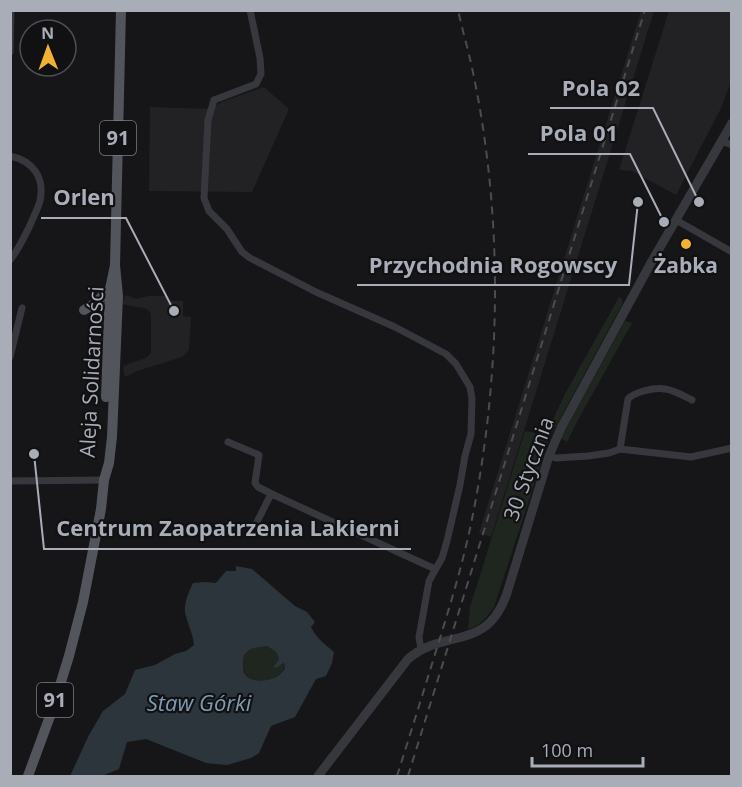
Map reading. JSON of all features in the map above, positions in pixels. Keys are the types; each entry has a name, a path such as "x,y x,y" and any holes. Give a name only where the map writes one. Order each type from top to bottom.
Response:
{"main road":[{"name":"Aleja Solidarności","path":"28,777 69,656 101,509 104,480 110,289 114,265 121,10"},
{"name":"Aleja Solidarności","path":"104,480 109,463 112,437 115,374 118,287 114,265"},
{"path":"84,309 110,289"}],"street":[{"path":"10,52 11,10"},
{"path":"250,10 261,74 256,84 214,100 212,104 208,120 204,198 209,211 227,229 242,252 250,258 316,292 395,327 446,354 456,364 470,387 471,434 447,542 442,558 429,581 419,637 425,647"},
{"name":"30 Stycznia","path":"318,777 408,659 425,647 471,635 488,625 497,614 503,603 549,456 568,415 732,123"},
{"path":"722,141 732,146"},
{"path":"10,156 26,161 34,168 41,186 40,202 13,250 10,260"},
{"path":"676,220 732,252"},
{"path":"10,357 22,308"},
{"path":"620,449 628,399 632,395 663,388 692,400"},
{"path":"228,442 259,455 255,483 258,487 435,568"},
{"path":"549,456 556,458 588,456 620,449 691,457 732,448"},
{"path":"10,481 104,480"},
{"path":"257,522 270,496 274,495"}],"shaded area":[{"path":"641,11 654,11 491,537 479,533"},
{"path":"669,11 732,11 731,82 721,108 676,195 632,171 619,170"},
{"path":"264,87 289,109 252,192 149,191 150,107 210,109 222,102"},
{"path":"125,295 137,299 148,296 167,296 167,301 183,301 183,316 191,317 189,350 182,357 125,377 123,366 146,358 151,353 151,314 147,309 122,304"},
{"path":"619,297 623,303 549,439 494,607 486,618 468,629 470,607 525,431 544,438 566,392"},
{"path":"625,321 632,323 567,442 561,438"},
{"path":"267,646 276,652 279,659 274,667 284,661 285,669 278,676 270,679 261,681 252,679 244,670 244,655 249,649"}],"water":[{"name":"Staw Górki","path":"236,566 252,569 295,606 307,612 315,622 311,627 313,631 334,652 326,676 316,679 295,717 271,726 259,753 251,758 227,765 206,763 146,739 127,742 119,769 102,776 70,776 103,711 125,694 135,670 155,665 194,645 185,608 193,583 216,583 226,571 236,571","holes":["267,646 276,652 279,659 273,668 284,662 285,669 278,676 256,680 245,674 244,655 250,649"]}],"railway":[{"path":"397,776 464,556 489,410 495,294 494,235 482,120 458,10"},
{"path":"408,776 645,10"}],"place":[{"name":"Przychodnia Rogowscy","path":"638,202"},
{"name":"Pola 02","path":"699,202"},
{"name":"Pola 01","path":"664,222"},
{"name":"Żabka","path":"686,244"},
{"name":"Orlen","path":"174,311"},
{"name":"Centrum Zaopatrzenia Lakierni","path":"34,454"}]}
